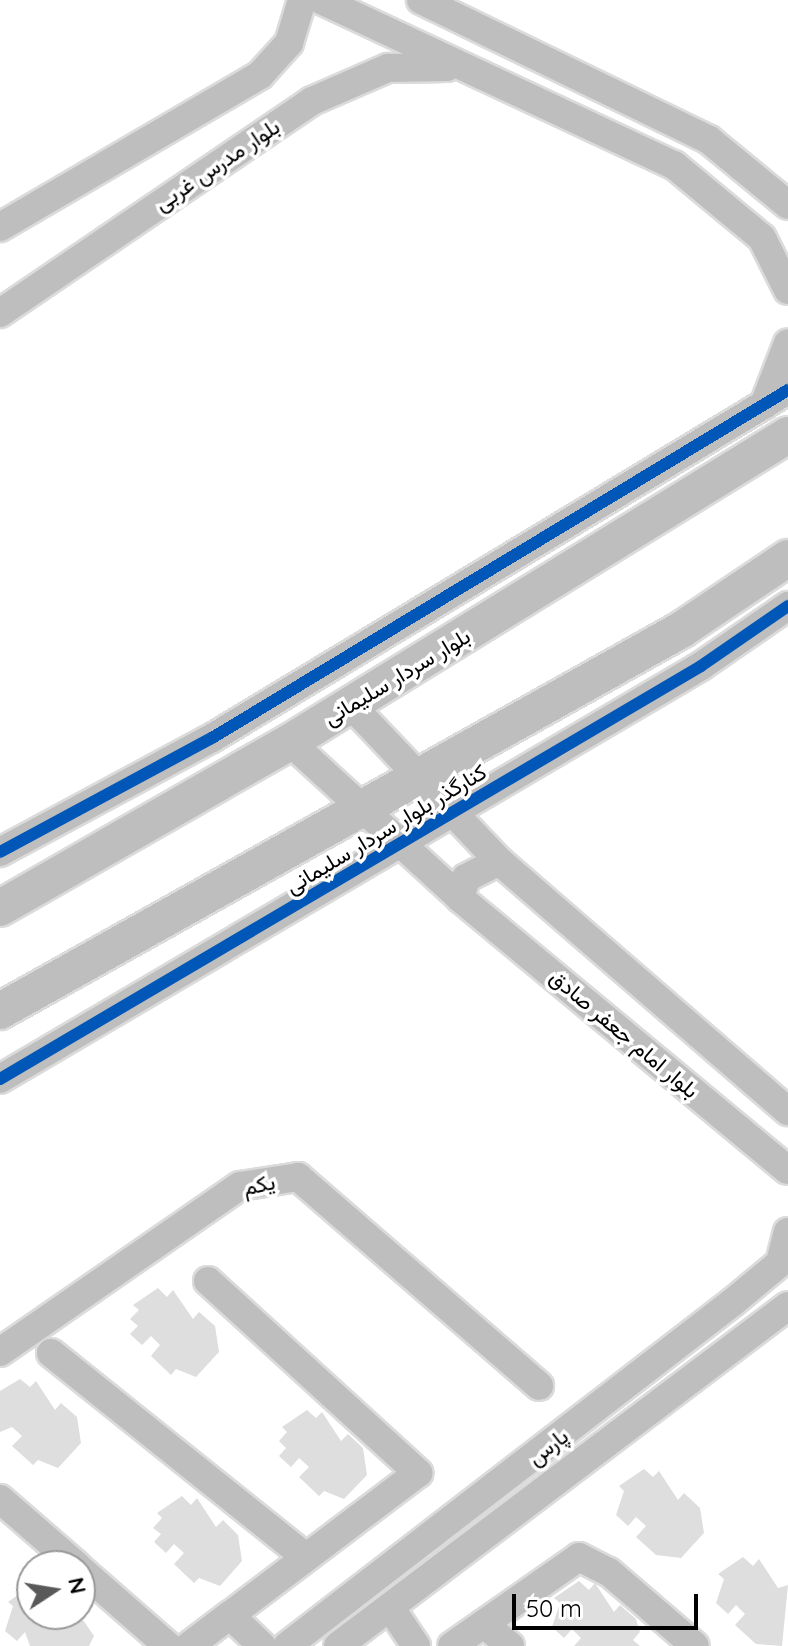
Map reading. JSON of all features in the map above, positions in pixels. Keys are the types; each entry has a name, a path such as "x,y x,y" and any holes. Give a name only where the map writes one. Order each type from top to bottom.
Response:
{"main road":[{"name":"بلوار سردار سلیمانی","path":"0,908 290,742 788,435"},
{"path":"0,1011 366,811 422,776 681,630 788,558"}],"street":[{"path":"0,227 260,75 289,43 302,0"},
{"path":"321,0 454,67 674,165 762,238 788,284 788,290"},
{"path":"421,0 709,140 788,205"},
{"name":"بلوار مدرس غربی","path":"0,313 312,101 388,68 454,67"},
{"path":"764,405 788,343"},
{"path":"0,852 212,738 788,390"},
{"path":"620,540 632,485"},
{"name":"کنارگذر بلوار سردار سلیمانی","path":"0,1079 701,666 788,606"},
{"path":"350,704 422,776 499,861 788,1111"},
{"name":"بلوار امام جعفر صادق","path":"290,742 460,898 788,1170"},
{"path":"460,898 466,878 499,861"},
{"name":"یکم","path":"0,1352 240,1186 298,1177 539,1386"},
{"name":"پارس","path":"287,1646 784,1264 788,1232"},
{"path":"189,1646 418,1473 208,1281"},
{"name":"پارس","path":"338,1646 788,1306"},
{"path":"51,1353 306,1557"},
{"path":"0,1499 58,1550"},
{"path":"452,1646 579,1557 609,1572 695,1646"},
{"path":"96,1584 168,1646"},
{"path":"390,1607 416,1646"},
{"path":"230,1615 262,1646"},
{"path":"484,1624 510,1646"}],"building":[{"path":"158,1288 167,1297 173,1290 193,1319 199,1312 215,1326 219,1352 196,1377 176,1369 171,1375 151,1356 160,1345 151,1336 142,1345 130,1334 138,1326 130,1319 139,1310 133,1305"},
{"path":"20,1379 30,1387 36,1381 55,1410 61,1403 77,1417 81,1443 58,1468 38,1460 33,1465 12,1446 22,1436 12,1427 0,1432 0,1391"},
{"path":"307,1410 316,1418 322,1412 341,1441 348,1434 363,1448 367,1475 344,1499 324,1491 319,1496 299,1477 309,1467 299,1458 291,1467 279,1456 286,1448 279,1441 287,1432 282,1427"},
{"path":"644,1469 653,1477 659,1471 678,1500 684,1493 700,1508 704,1533 681,1558 656,1555 636,1537 646,1526 636,1517 628,1526 616,1515 624,1491 619,1486"},
{"path":"182,1496 191,1505 197,1498 216,1527 223,1520 238,1535 242,1561 220,1586 199,1578 194,1583 174,1564 184,1553 174,1544 166,1553 154,1542 161,1534 153,1528 162,1518 157,1513"},
{"path":"743,1557 753,1566 759,1559 778,1588 788,1585 782,1646 756,1644 735,1625 745,1614 736,1605 728,1614 716,1603 724,1579 718,1574"},
{"path":"579,1581 589,1590 595,1583 614,1612 620,1605 636,1619 640,1632 633,1640 640,1646 574,1646 581,1638 572,1629 564,1638 552,1627 560,1603 554,1598"},
{"path":"16,1596 16,1630 90,1630 94,1636 89,1646 30,1646 25,1632 17,1641 5,1631 13,1606 8,1602"}],"cycle path":[{"path":"0,852 212,738 788,390"},
{"path":"0,1079 701,666 788,606"}]}
